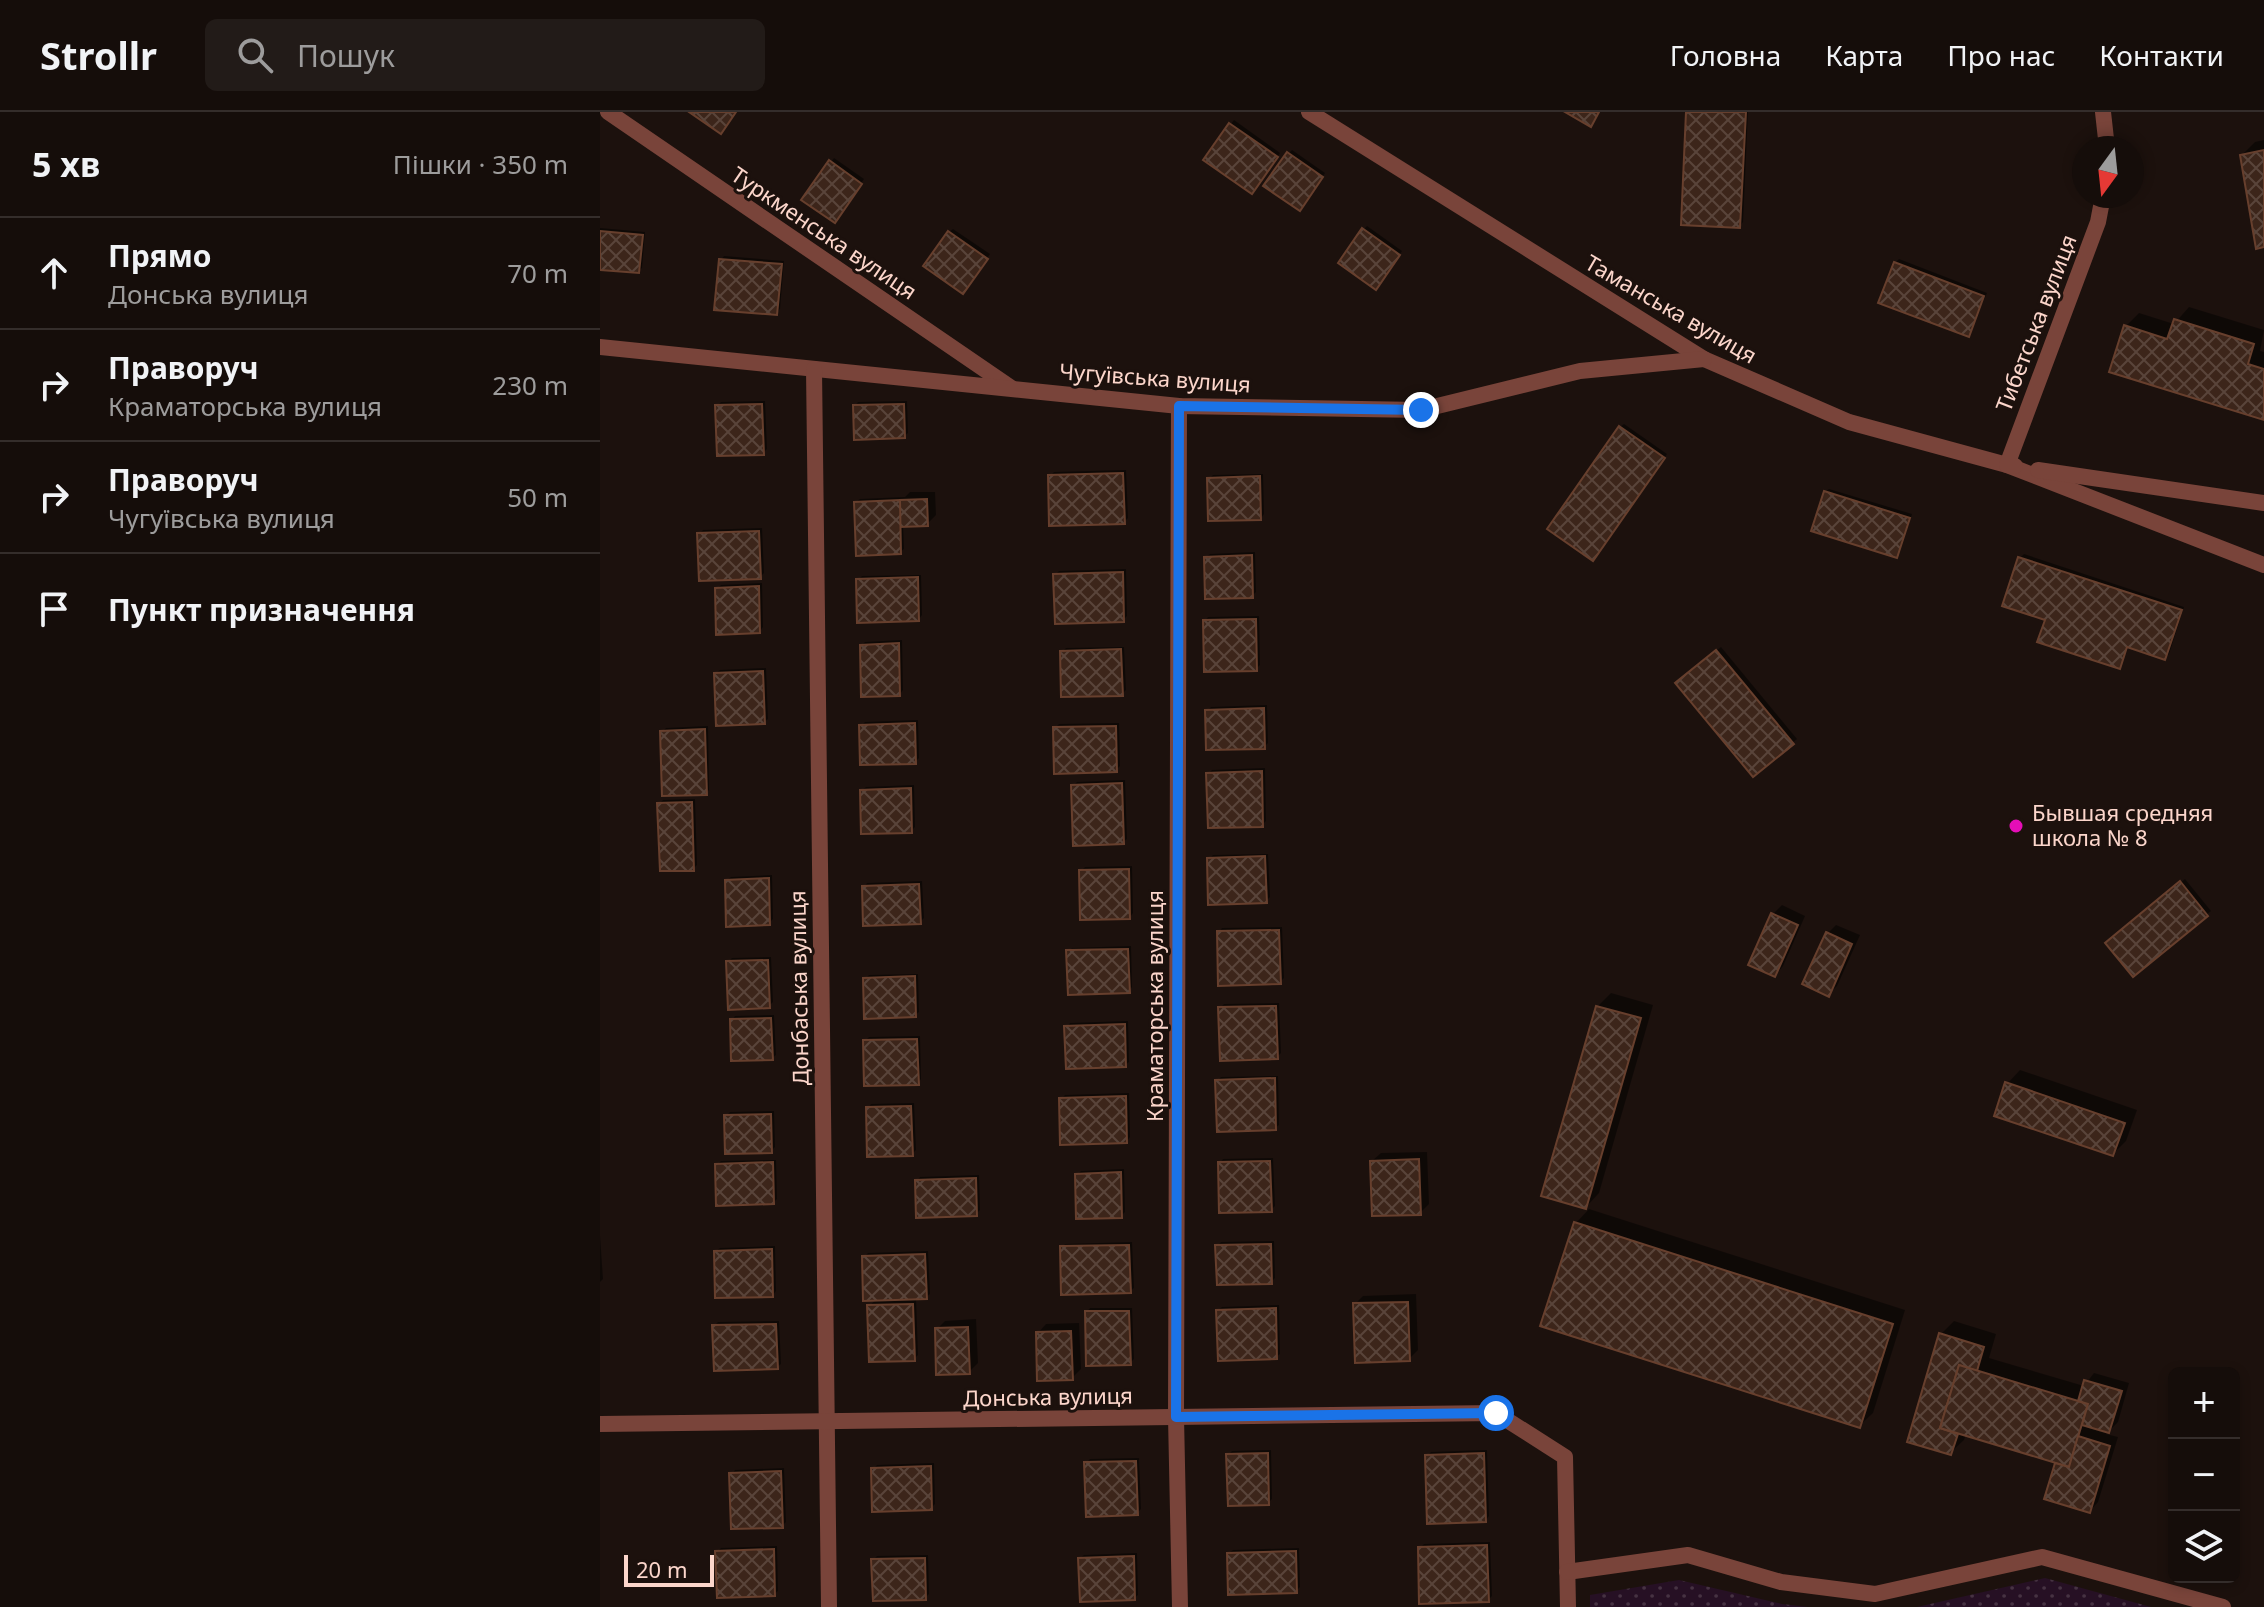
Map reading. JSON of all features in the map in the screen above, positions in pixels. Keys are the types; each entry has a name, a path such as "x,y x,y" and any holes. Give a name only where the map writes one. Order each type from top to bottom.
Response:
{"street":[{"name":"Туркменська вулиця","path":"608,112 1015,389"},
{"name":"Таманська вулиця","path":"1309,112 1704,359 1849,422 2007,465 2264,565"},
{"path":"2103,112 2106,136"},
{"name":"Тибетська вулиця","path":"2007,465 2101,208"},
{"name":"Чугуївська вулиця","path":"600,347 1179,406 1421,410 1580,371 1704,359"},
{"name":"Донбаська вулиця","path":"814,369 829,1607"},
{"name":"Краматорська вулиця","path":"1179,406 1176,1417 1180,1607"},
{"path":"2007,465 2264,503"},
{"name":"Донська вулиця","path":"600,1424 1496,1413 1565,1457 1567,1572"},
{"path":"1568,1607 1567,1572 1688,1555 1781,1582 1875,1594 2042,1557 2223,1607"}],"shaded area":[{"path":"2045,1578 2151,1607 1917,1607"},
{"path":"1679,1580 1808,1607 1590,1607 1590,1595"}],"building":[{"path":"689,112 736,112 721,134"},
{"path":"1565,112 1599,112 1591,127"},
{"path":"1686,112 1746,112 1740,228 1681,225"},
{"path":"1229,123 1278,157 1252,194 1203,160"},
{"path":"2264,150 2264,247 2256,249 2240,155"},
{"path":"1287,152 1323,177 1300,211 1263,186"},
{"path":"829,160 862,184 835,223 801,200"},
{"path":"1362,228 1400,255 1376,290 1338,263"},
{"path":"600,231 643,235 639,273 600,270"},
{"path":"948,231 988,259 963,294 923,266"},
{"path":"719,259 782,264 777,315 714,310"},
{"path":"1894,262 1984,296 1969,337 1878,303"},
{"path":"2174,319 2254,344 2248,364 2264,369 2264,420 2109,372 2124,325 2167,339"},
{"path":"762,404 764,455 717,456 715,405"},
{"path":"904,404 905,438 854,440 853,405"},
{"path":"1619,426 1665,458 1593,561 1547,529"},
{"path":"1123,473 1125,524 1049,526 1048,475"},
{"path":"1260,476 1261,520 1208,521 1207,478"},
{"path":"1824,491 1910,518 1897,558 1811,531"},
{"path":"927,499 928,526 900,527 900,500"},
{"path":"900,500 901,554 856,556 854,502"},
{"path":"759,531 761,579 699,581 697,533"},
{"path":"1252,555 1253,598 1205,599 1204,557"},
{"path":"2018,557 2182,610 2165,660 2127,647 2120,669 2037,642 2045,620 2002,606"},
{"path":"1123,572 1124,622 1055,624 1053,574"},
{"path":"918,577 919,621 857,623 856,579"},
{"path":"759,586 760,633 716,635 715,588"},
{"path":"1256,619 1257,671 1204,672 1203,620"},
{"path":"899,643 900,696 861,697 860,645"},
{"path":"1121,649 1123,696 1061,697 1060,651"},
{"path":"1716,650 1794,744 1753,777 1675,683"},
{"path":"763,671 765,724 716,726 714,673"},
{"path":"1264,708 1265,749 1206,750 1205,710"},
{"path":"915,723 916,764 860,765 859,725"},
{"path":"1116,726 1117,772 1054,774 1053,727"},
{"path":"705,729 707,795 662,796 660,731"},
{"path":"1262,771 1263,827 1208,828 1206,773"},
{"path":"1122,783 1124,844 1073,846 1071,785"},
{"path":"911,788 912,833 861,834 860,790"},
{"path":"692,802 694,871 660,871 657,803"},
{"path":"1265,856 1267,903 1208,905 1207,858"},
{"path":"1129,869 1130,919 1080,920 1079,870"},
{"path":"769,878 770,925 726,927 725,880"},
{"path":"2180,881 2208,916 2133,977 2105,943"},
{"path":"919,884 921,924 863,926 862,886"},
{"path":"1771,913 1798,925 1775,977 1748,965"},
{"path":"1279,930 1281,984 1218,986 1217,931"},
{"path":"1826,932 1852,944 1829,997 1802,984"},
{"path":"1128,949 1130,993 1068,995 1066,950"},
{"path":"768,960 770,1008 728,1010 726,961"},
{"path":"915,976 916,1017 864,1019 863,978"},
{"path":"1276,1006 1278,1059 1220,1061 1218,1007"},
{"path":"1596,1006 1641,1018 1586,1209 1541,1196"},
{"path":"771,1018 773,1060 731,1061 730,1019"},
{"path":"1125,1024 1126,1067 1066,1069 1064,1026"},
{"path":"917,1039 919,1085 864,1086 863,1040"},
{"path":"1275,1078 1276,1130 1217,1132 1215,1080"},
{"path":"2005,1082 2125,1123 2113,1156 1994,1116"},
{"path":"1126,1096 1127,1143 1060,1145 1059,1098"},
{"path":"911,1106 913,1156 867,1157 866,1107"},
{"path":"771,1114 772,1153 725,1154 724,1115"},
{"path":"1419,1159 1421,1215 1372,1216 1370,1161"},
{"path":"1270,1161 1272,1212 1219,1213 1218,1162"},
{"path":"773,1162 774,1204 716,1206 715,1164"},
{"path":"1121,1172 1122,1218 1076,1219 1075,1174"},
{"path":"976,1178 977,1216 916,1218 915,1180"},
{"path":"1574,1222 1893,1324 1860,1428 1540,1326"},
{"path":"1271,1244 1272,1284 1217,1285 1215,1245"},
{"path":"1129,1245 1131,1293 1061,1295 1060,1246"},
{"path":"772,1249 773,1297 715,1298 714,1251"},
{"path":"925,1254 927,1299 863,1301 862,1256"},
{"path":"1408,1302 1410,1361 1355,1363 1353,1303"},
{"path":"913,1304 915,1361 869,1362 867,1305"},
{"path":"1276,1308 1277,1359 1218,1361 1216,1310"},
{"path":"1085,1311 1129,1311 1131,1365 1086,1366"},
{"path":"776,1324 778,1369 714,1371 712,1325"},
{"path":"968,1327 970,1374 936,1375 935,1328"},
{"path":"1071,1331 1073,1380 1037,1381 1036,1332"},
{"path":"1939,1333 1984,1347 1977,1371 1959,1365 1940,1428 1958,1434 1951,1455 1907,1442"},
{"path":"1959,1365 2088,1404 2069,1467 1940,1428"},
{"path":"2084,1380 2122,1391 2109,1433 2082,1425 2088,1404 2078,1401"},
{"path":"2078,1436 2110,1446 2090,1513 2044,1499 2055,1463 2069,1467"},
{"path":"1268,1453 1269,1505 1228,1506 1226,1454"},
{"path":"1484,1453 1486,1522 1427,1524 1425,1455"},
{"path":"1136,1461 1138,1515 1086,1517 1084,1462"},
{"path":"931,1466 932,1510 872,1512 871,1468"},
{"path":"781,1471 783,1528 731,1529 729,1473"},
{"path":"1487,1545 1489,1602 1419,1604 1418,1547"},
{"path":"774,1549 775,1596 717,1598 715,1551"},
{"path":"1296,1551 1297,1593 1228,1595 1227,1553"},
{"path":"1134,1556 1135,1600 1080,1602 1078,1558"},
{"path":"925,1558 926,1600 873,1601 871,1559"}],"place":[{"name":"Бывшая средняя школа № 8","path":"2016,826"}],"route":[{"path":"1421,410 1179,406 1176,1417 1496,1413"}]}
